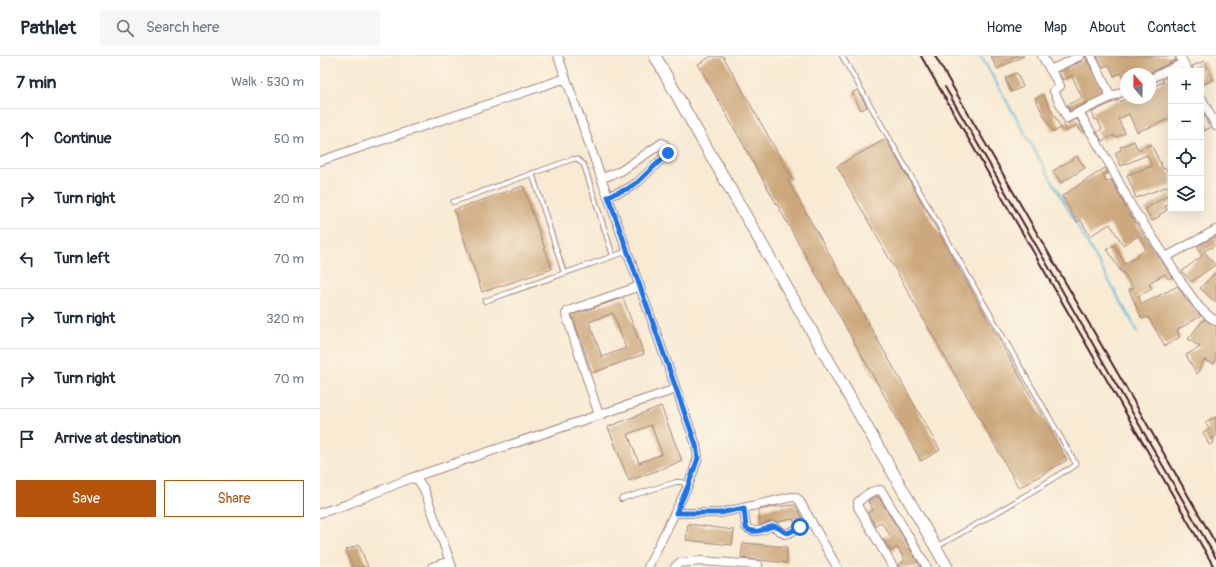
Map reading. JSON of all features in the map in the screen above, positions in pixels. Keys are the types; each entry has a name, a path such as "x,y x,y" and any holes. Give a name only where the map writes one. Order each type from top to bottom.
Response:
{"street":[{"path":"558,56 696,445 698,458 688,486 648,567"},
{"path":"656,56 692,124 947,567"},
{"path":"1042,56 1060,86 1054,91 1067,118 1120,93"},
{"path":"1050,70 1080,56"},
{"path":"1091,56 1112,97"},
{"path":"1156,75 1182,60"},
{"path":"320,161 566,78"},
{"path":"1204,103 1216,126"},
{"path":"1079,112 1110,165 1132,207 1184,286 1199,307 1210,317 1216,320"},
{"path":"602,178 621,171 662,143 669,150 668,153 638,182 627,189 608,196"},
{"path":"1166,257 1216,230"},
{"path":"599,415 566,314 568,311 640,286"},
{"path":"320,513 348,504 411,478 676,389"},
{"path":"411,478 418,480 424,490 451,564 432,567"},
{"path":"892,567 858,507 858,502 867,494 877,490 881,490 927,567"},
{"path":"676,513 720,513 795,497 799,500 837,567"},
{"path":"744,508 746,528 753,532 773,526 785,534 811,521"},
{"path":"675,567 679,563 701,561 758,565"}],"lane":[{"path":"842,56 1076,464 1074,467 1010,506 936,548"},
{"path":"453,202 532,173 577,159 582,162 584,166 613,256"},
{"path":"532,173 564,273"},
{"path":"484,301 628,251"},
{"path":"620,499 676,482 682,482 688,486"}],"building":[{"path":"712,56 723,56 792,178 788,181 940,450 921,461 698,64"},
{"path":"991,56 1024,56 997,69"},
{"path":"1085,56 1104,95 1070,111 1067,105 1082,98 1072,76 1063,80 1059,72 1082,61"},
{"path":"1097,56 1175,56 1176,60 1156,70 1156,68 1120,68 1120,73 1114,76 1109,65 1103,67"},
{"path":"1205,61 1213,80 1204,84 1204,68 1193,68 1192,66"},
{"path":"1017,73 1023,87 1011,92 1005,78"},
{"path":"1168,77 1168,119 1137,132 1129,114 1118,119 1125,133 1115,138 1114,135 1102,141 1097,132 1102,129 1097,119 1095,120 1092,112 1118,100 1120,104 1156,104 1156,85 1163,82 1162,80"},
{"path":"857,90 867,107 861,110 852,93"},
{"path":"1043,94 1061,128 1053,132 1035,99"},
{"path":"1204,115 1210,128 1204,131"},
{"path":"1077,119 1085,133 1083,134 1077,125 1067,131 1063,124"},
{"path":"886,139 1067,460 1019,488 837,166"},
{"path":"1134,141 1138,150 1151,144 1163,169 1166,168 1168,171 1168,186 1136,198 1127,175 1152,166 1147,155 1121,166 1115,153 1121,150 1120,147"},
{"path":"1077,156 1085,168 1061,183 1053,171"},
{"path":"1105,168 1108,173 1103,175 1106,182 1112,180 1127,210 1172,277 1168,279 1165,274 1149,283 1152,289 1138,296 1142,304 1178,286 1187,302 1188,301 1201,316 1177,330 1180,337 1165,346 1148,317 1142,319 1129,290 1133,288 1107,249 1114,245 1125,264 1146,249 1138,236 1123,245 1110,224 1090,236 1081,220 1077,222 1062,196"},
{"path":"523,186 552,269 482,292 454,210"},
{"path":"1168,195 1168,204 1165,206 1167,210 1152,221 1145,209"},
{"path":"1216,236 1216,245 1204,251 1215,265 1191,282 1182,271 1202,256 1197,246"},
{"path":"1216,272 1216,303 1200,288"},
{"path":"623,298 644,354 592,373 572,315","holes":["613,313 626,348 602,357 589,322"]},
{"path":"1204,319 1216,326 1216,358 1214,364 1204,360 1197,374 1186,355 1200,347 1188,339"},
{"path":"661,406 682,461 629,481 608,427","holes":["651,425 662,454 639,463 628,434"]},
{"path":"1216,417 1216,436 1212,438 1214,442 1209,445 1203,432 1209,429 1205,422"},
{"path":"876,496 877,498 879,497 921,567 898,567 898,565 905,560 897,547 891,551 883,539 890,535 881,522 875,525 868,513 873,510 868,501"},
{"path":"795,505 803,519 795,524 793,519 777,522 771,521 760,525 759,510"},
{"path":"688,524 734,530 732,545 686,540"},
{"path":"743,543 787,547 787,563 741,558"},
{"path":"359,545 368,567 352,567 346,550"}],"waterway":[{"path":"981,56 1138,332"}],"railway":[{"path":"921,56 1214,567"},
{"path":"935,56 1216,544"},
{"path":"945,87 1216,558"}],"route":[{"path":"668,153 638,182 627,189 608,196 696,445 698,458 676,513 720,513 744,508 746,528 749,531 753,532 773,526 785,534 800,527"}]}
